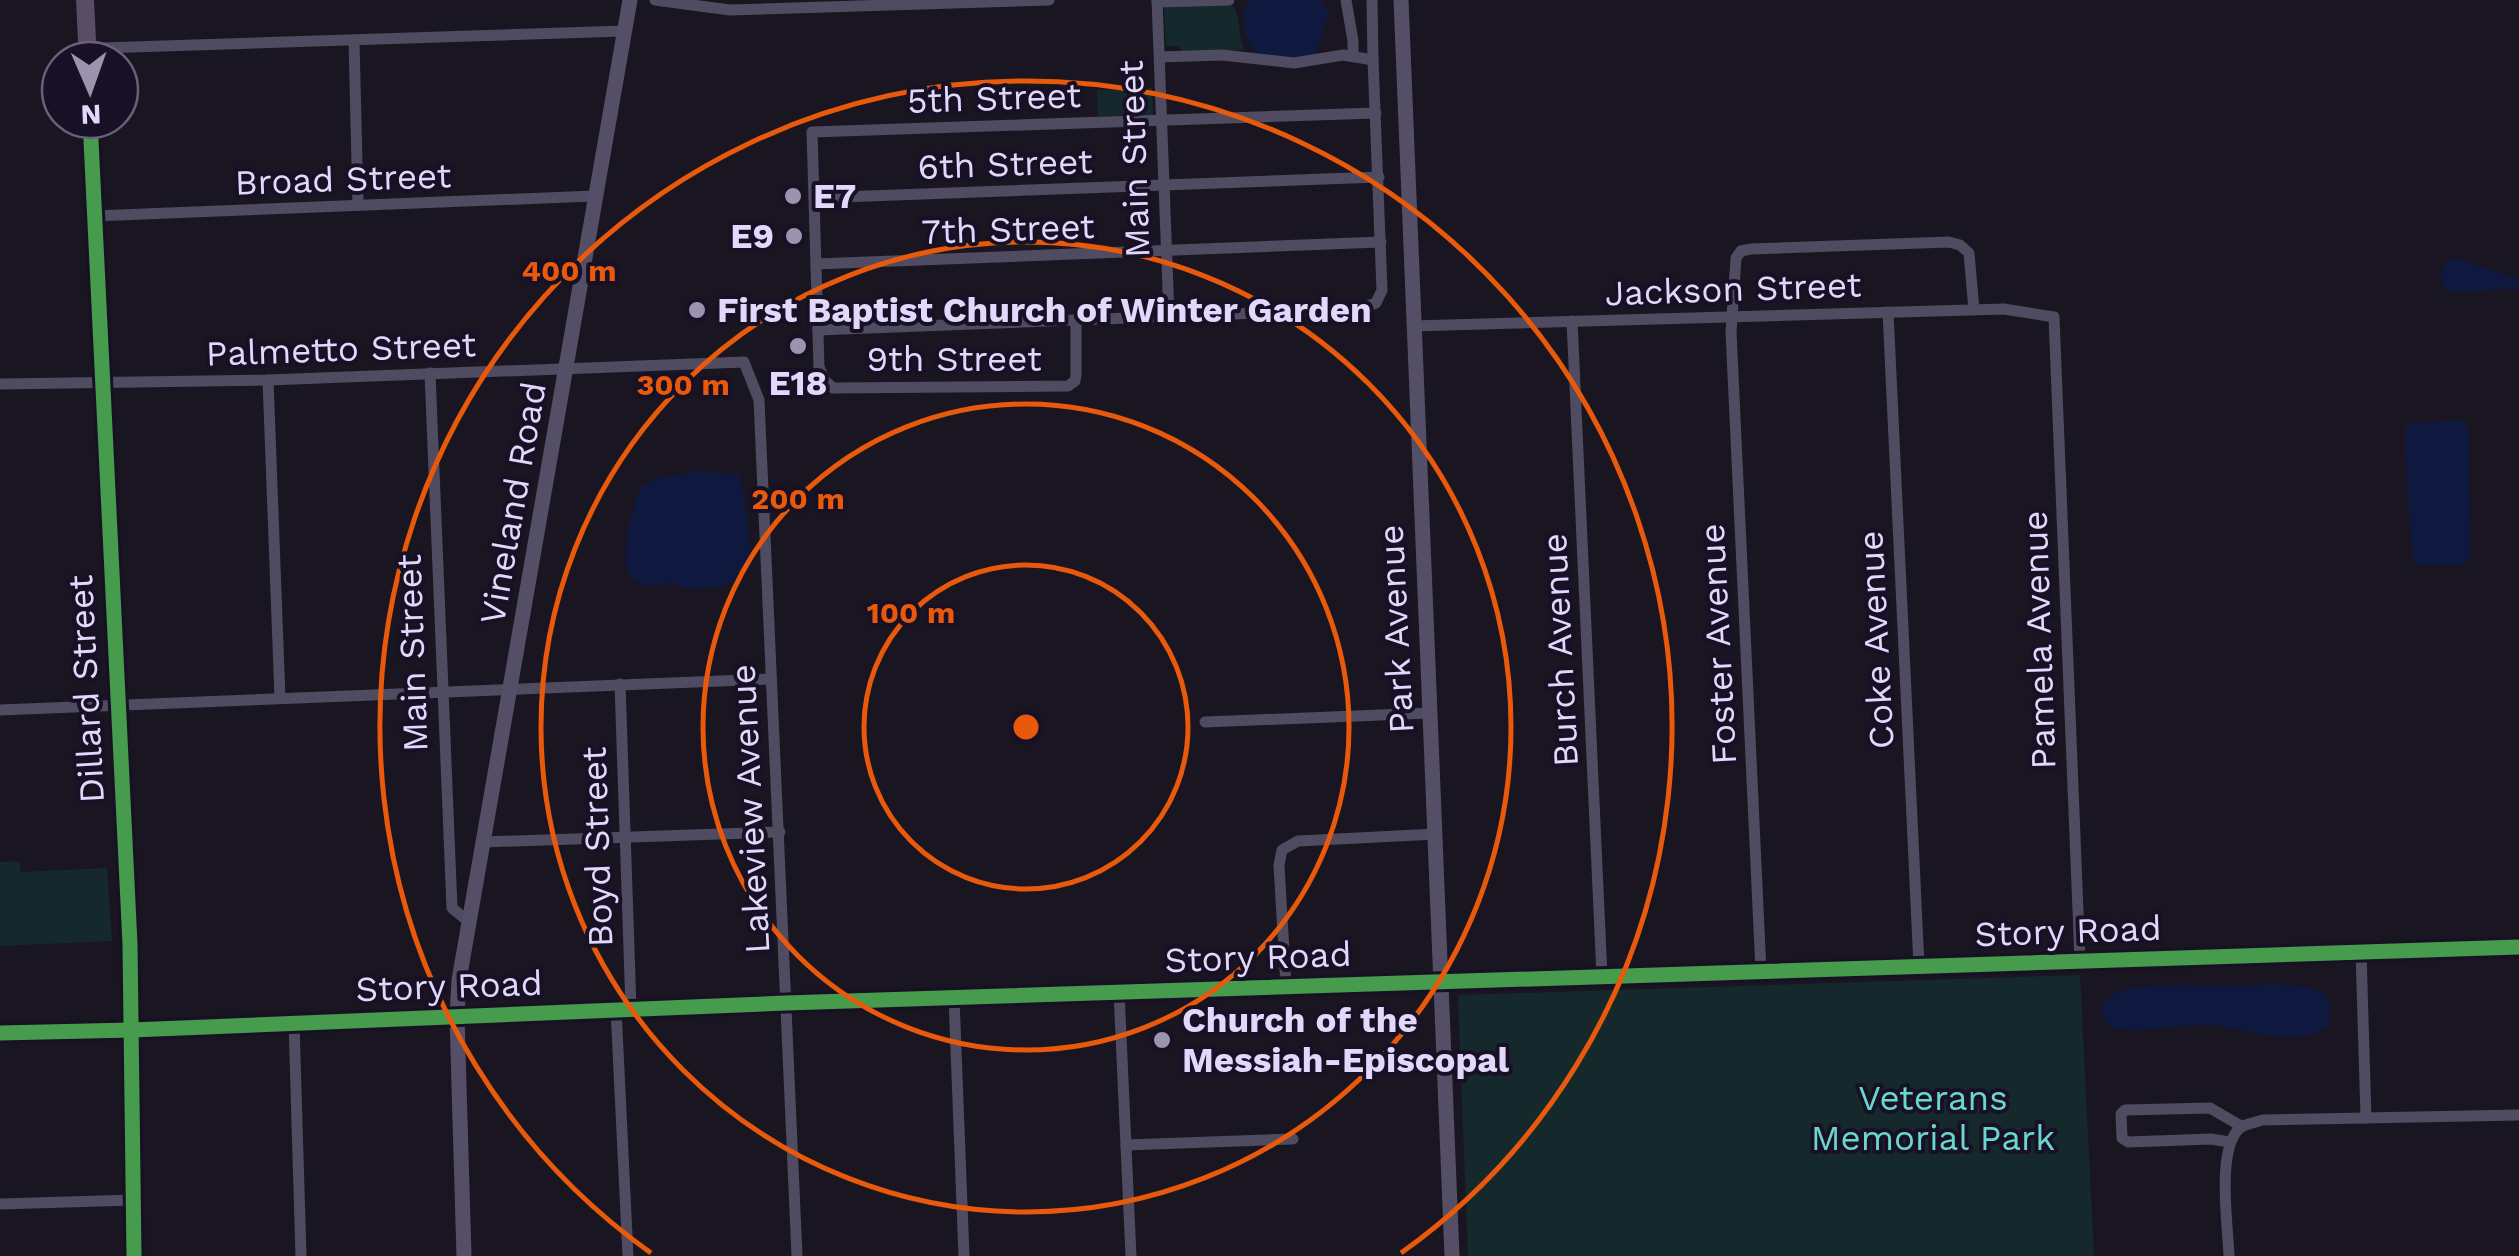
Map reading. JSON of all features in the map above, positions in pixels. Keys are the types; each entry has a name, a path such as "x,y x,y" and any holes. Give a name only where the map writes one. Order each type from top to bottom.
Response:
{"main road":[{"path":"86,0 88,40"},
{"name":"Dillard Street","path":"91,140 132,1030 134,1256"}],"street":[{"name":"Vineland Road","path":"457,1017 469,922 630,0"},
{"path":"656,0 730,10 1049,0"},
{"path":"1157,1 1229,0"},
{"path":"1346,0 1352,56"},
{"path":"818,330 1368,307 1376,303 1382,290 1372,0"},
{"name":"Park Avenue","path":"1402,0 1452,1256"},
{"name":"Main Street","path":"1157,1 1169,316"},
{"path":"140,47 624,31"},
{"path":"354,40 358,205"},
{"path":"1160,57 1233,55 1294,63 1352,56 1373,60"},
{"name":"5th Street","path":"818,330 812,132 1376,113"},
{"name":"6th Street","path":"814,198 1378,178"},
{"name":"Broad Street","path":"94,216 594,196"},
{"name":"7th Street","path":"816,264 1380,242"},
{"name":"Foster Avenue","path":"1761,971 1733,268 1742,251 1949,242 1969,253 1974,310"},
{"name":"Jackson Street","path":"1413,326 1974,310 2021,311 2054,317"},
{"name":"Coke Avenue","path":"1888,312 1918,966"},
{"name":"Pamela Avenue","path":"2054,317 2080,960"},
{"name":"9th Street","path":"818,330 819,366 833,388 1068,386 1076,375 1076,319"},
{"name":"Burch Avenue","path":"1572,321 1602,976"},
{"name":"Palmetto Street","path":"0,384 268,380 744,362"},
{"name":"Lakeview Avenue","path":"744,362 759,400 797,1256"},
{"name":"Main Street","path":"430,373 452,908 469,922"},
{"path":"268,380 280,698"},
{"path":"0,710 771,679"},
{"name":"Boyd Street","path":"620,684 628,1256"},
{"path":"1205,722 1429,712"},
{"path":"483,842 780,832"},
{"path":"1286,986 1279,866 1282,850 1298,840 1436,834"},
{"name":"Story Road","path":"0,1033 786,1002 2519,947"},
{"path":"2362,952 2366,1118"},
{"path":"1120,992 1131,1256"},
{"path":"954,998 964,1256"},
{"path":"457,1017 464,1256"},
{"path":"294,1023 302,1256"},
{"path":"2230,1142 2128,1142 2122,1138 2121,1114 2125,1110 2210,1108 2241,1126"},
{"path":"2229,1256 2226,1158 2230,1142 2241,1126 2263,1120 2519,1115"},
{"path":"1126,1144 1292,1139"},
{"path":"0,1204 134,1200"}],"green space":[{"path":"1232,4 1244,50 1183,52 1179,46 1166,46 1164,6"},
{"path":"1152,88 1153,115 1098,116 1097,90"},
{"path":"19,861 21,872 107,868 112,941 0,946 0,862"},
{"name":"Veterans Memorial Park","path":"2080,975 2094,1256 1468,1256 1458,995"}],"water":[{"path":"1249,0 1321,0 1329,13 1316,54 1286,59 1258,53 1244,28"},
{"path":"2456,258 2519,279 2519,290 2445,290 2440,276 2445,264"},
{"path":"2465,420 2469,437 2471,557 2459,566 2416,565 2409,520 2406,424"},
{"path":"697,471 739,474 747,512 751,567 736,573 734,581 702,589 672,582 650,586 636,581 628,571 626,556 641,486 655,479"},
{"path":"2279,984 2320,992 2329,998 2330,1024 2311,1035 2285,1037 2204,1025 2121,1029 2110,1025 2102,1014 2107,998 2135,988"}],"cycle path":[{"path":"91,140 130,944 134,1256"},
{"path":"0,1033 786,1003 2519,947"}],"place":[{"name":"E7","path":"793,196"},
{"name":"E9","path":"794,236"},
{"name":"First Baptist Church of Winter Garden","path":"697,310"},
{"name":"E18","path":"798,346"},
{"name":"Church of the Messiah-Episcopal","path":"1162,1040"}]}
